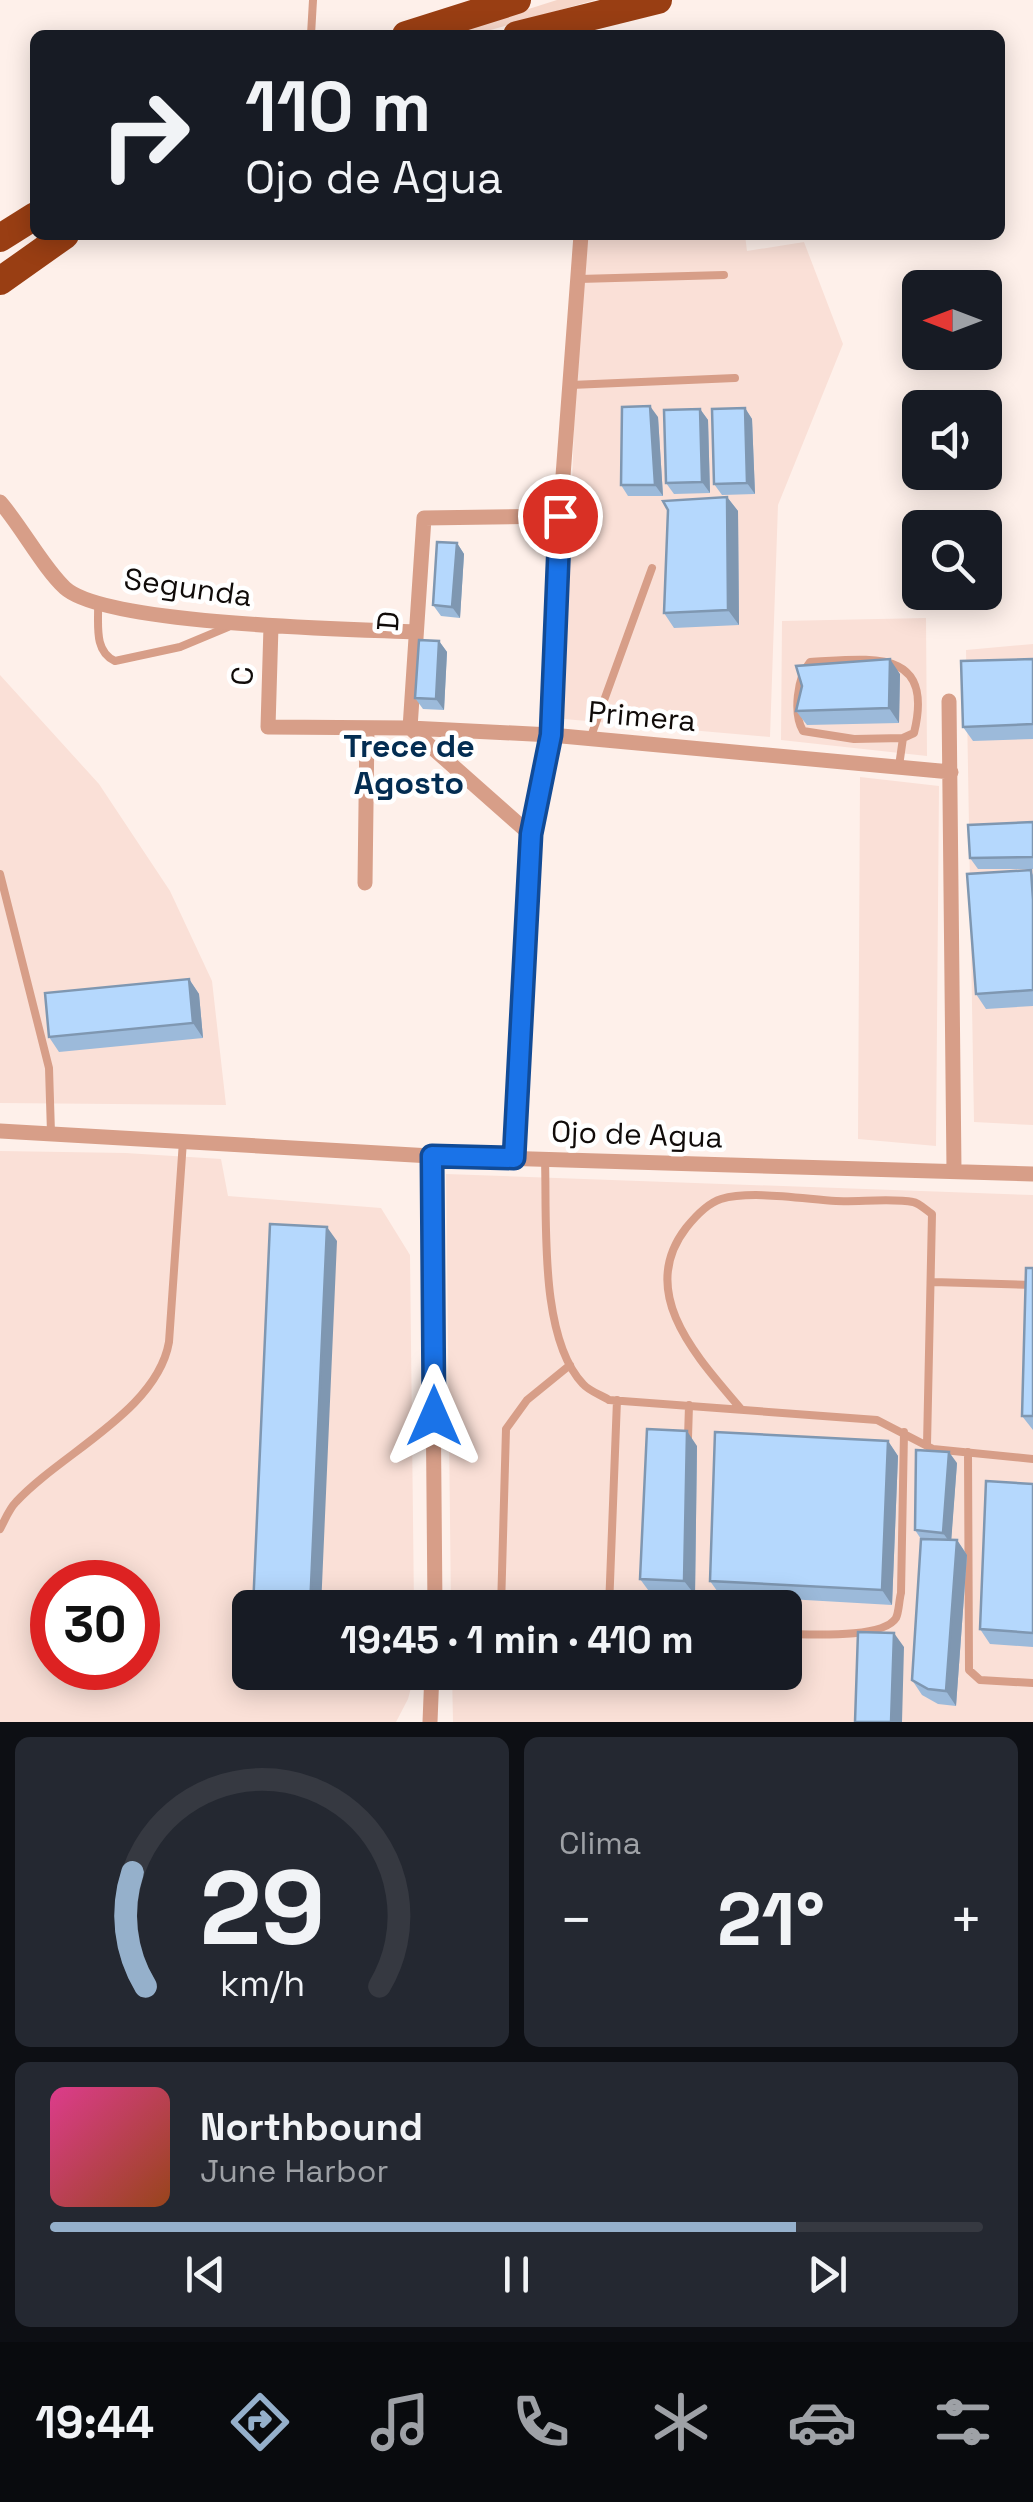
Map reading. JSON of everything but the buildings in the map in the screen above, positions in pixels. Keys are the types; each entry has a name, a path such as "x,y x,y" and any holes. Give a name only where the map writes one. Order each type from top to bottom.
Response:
{"highway":[{"path":"422,30 516,0"},
{"path":"552,30 595,24 658,0"},
{"path":"0,238 30,219"},
{"path":"0,281 58,240"}],"street":[{"path":"514,1158 531,834 551,735 560,516 582,240"},
{"name":"Segunda","path":"0,502 67,590 98,602 137,611 271,626 415,632"},
{"name":"D","path":"410,728 424,518 560,516"},
{"name":"C","path":"268,727 271,626"},
{"path":"950,701 959,875 954,1170"},
{"name":"Primera","path":"268,727 410,728 551,735 951,772"},
{"path":"365,883 367,728"},
{"path":"410,728 531,834"},
{"name":"Ojo de Agua","path":"0,1131 432,1156 1033,1174"},
{"path":"432,1156 435,1590"},
{"path":"430,1722 431,1690"}],"lane":[{"path":"311,30 313,0"},
{"path":"579,279 724,275"},
{"path":"571,385 735,378"},
{"path":"590,739 652,568"},
{"path":"98,602 99,644 107,657 115,660 180,648 236,622"},
{"path":"854,660 892,661 908,671 916,681 918,715 914,733 903,738 802,732 798,724 803,671 810,662 854,660"},
{"path":"899,768 903,738"},
{"path":"0,874 49,1068 51,1133"},
{"path":"0,1528 14,1503 131,1405 162,1369 168,1342 183,1142"},
{"path":"545,1159 552,1313 558,1340 584,1386 616,1400 866,1418 927,1445 1033,1459"},
{"path":"740,1409 692,1350 674,1316 667,1288 676,1241 694,1218 718,1199 747,1196 916,1202 932,1214 927,1445"},
{"path":"933,1282 1033,1285"},
{"path":"502,1590 506,1429 528,1400 570,1366"},
{"path":"610,1590 616,1400"},
{"path":"688,1442 689,1406"},
{"path":"802,1634 863,1632 884,1628 896,1617 904,1432"},
{"path":"968,1452 970,1670 980,1680 1033,1683"},
{"path":"682,1590 683,1571"}],"shaded area":[{"path":"557,0 595,0 490,30 462,30"},
{"path":"586,240 746,240 747,251 804,242 843,344 778,505 770,737 564,719 579,279"},
{"path":"926,618 927,756 781,740 782,621"},
{"path":"1033,644 1033,1125 974,1122 966,650"},
{"path":"0,675 99,784 170,891 212,981 226,1105 0,1103"},
{"path":"860,777 939,786 936,1146 858,1139"},
{"path":"0,1151 221,1159 228,1196 381,1208 410,1255 414,1590 232,1590 232,1690 410,1690 396,1722 0,1722"},
{"path":"446,1174 1033,1195 1033,1722 453,1722 452,1690 802,1690 802,1590 451,1590"}],"district":[{"name":"Trece de Agosto","path":"409,764"}],"route":[{"path":"434,1416 432,1156 514,1158 531,834 551,735 560,516"}]}
